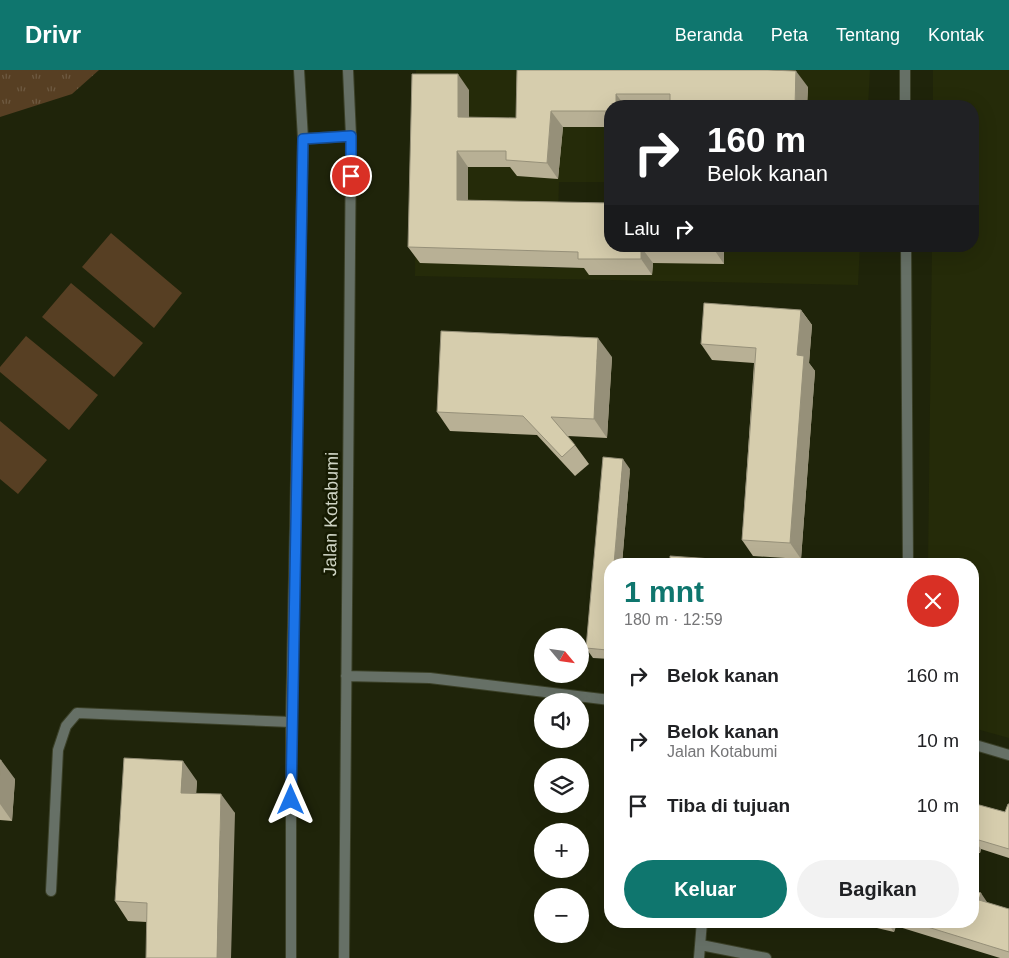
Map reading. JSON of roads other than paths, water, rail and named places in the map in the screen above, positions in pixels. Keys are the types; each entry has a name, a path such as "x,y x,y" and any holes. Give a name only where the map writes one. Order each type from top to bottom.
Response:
{"street":[{"name":"Jalan Kotabumi","path":"291,958 291,722 303,139 299,70"},
{"name":"Jalan Kotabumi","path":"344,958 351,136 348,70"},
{"path":"905,70 905,100"},
{"path":"303,139 351,136"},
{"path":"906,252 908,558"},
{"path":"346,676 430,678 604,699"},
{"path":"52,891 58,750 66,726 77,713 291,722"},
{"path":"979,746 1009,754"},
{"path":"699,958 701,928"},
{"path":"700,945 766,958"}]}
